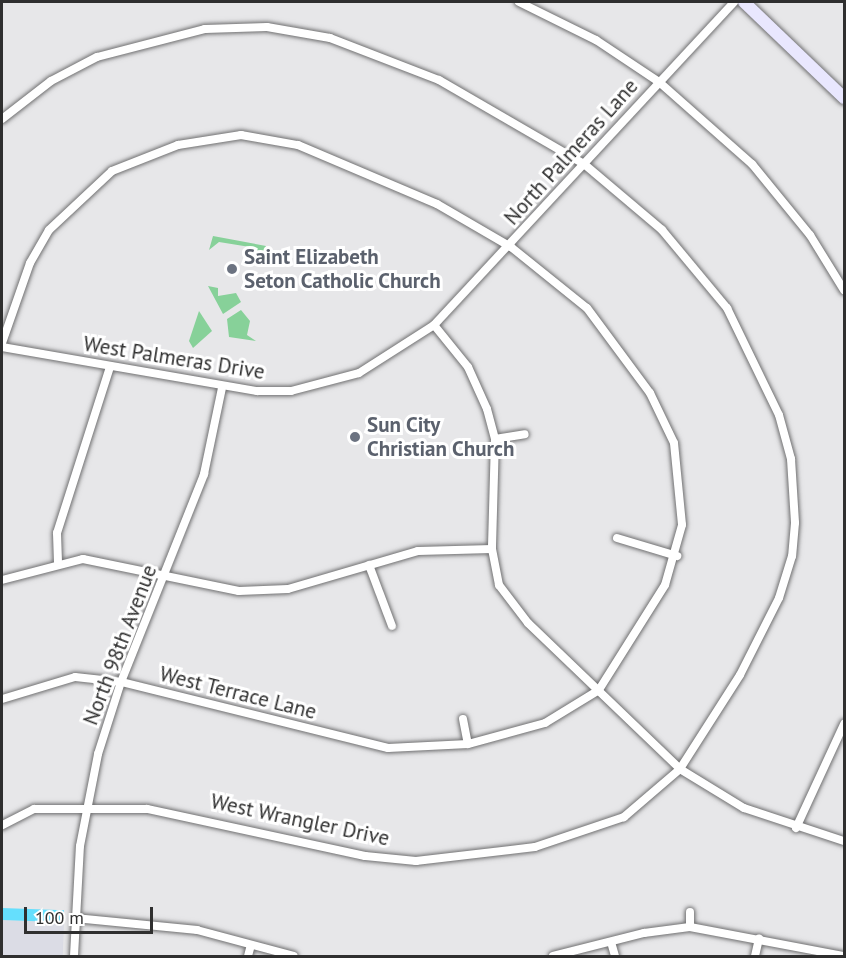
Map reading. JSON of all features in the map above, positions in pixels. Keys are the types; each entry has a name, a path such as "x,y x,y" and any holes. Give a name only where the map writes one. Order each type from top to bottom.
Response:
{"street":[{"path":"519,2 596,40 659,82 752,164 810,234 844,291"},
{"name":"North Palmeras Lane","path":"434,325 511,247 584,164 734,2"},
{"path":"744,2 844,98"},
{"name":"West Wrangler Drive","path":"2,119 51,81 97,57 205,29 267,27 330,38 439,80 584,164 662,230 727,308 779,415 791,459 794,545 778,598 740,675 680,768 624,817 535,847 416,861 365,856 213,820 88,805 34,809 2,825"},
{"path":"2,345 30,263 72,204 112,171 178,145 241,135 298,145 437,204 511,247 587,308 650,393 674,443 681,495 677,556 651,614 599,690"},
{"path":"434,325 468,367 495,439 492,549 499,585 528,623 680,768 744,808 796,828 844,841"},
{"name":"West Palmeras Drive","path":"2,345 222,388 291,391 336,380 401,351 434,325"},
{"path":"58,562 57,533 110,367"},
{"name":"North 98th Avenue","path":"74,957 75,918 88,805 121,682 166,577 204,474 222,388"},
{"path":"495,439 525,434"},
{"path":"617,538 677,556"},
{"path":"2,580 58,562 103,561 166,577 239,591 288,589 418,551 492,549"},
{"path":"369,565 392,626"},
{"name":"West Terrace Lane","path":"2,699 75,677 121,682 388,748 468,744 545,723 599,690"},
{"path":"463,719 468,744"},
{"path":"796,828 844,724"},
{"path":"690,912 690,927"},
{"path":"75,918 129,919 251,945 294,957"},
{"path":"553,957 611,942 690,927 759,938 844,956"},
{"path":"755,957 759,938"},
{"path":"611,942 615,957"},
{"path":"248,957 251,945"}],"shaded area":[{"path":"2,920 64,922 63,956 2,956"}],"green space":[{"path":"213,236 266,246 264,257 250,247 219,242 209,250"},
{"path":"208,286 218,288 218,296 236,293 241,302 223,314"},
{"path":"241,310 250,321 247,335 256,341 229,337 227,319"},
{"path":"199,311 212,331 193,348 189,341"}],"water":[{"path":"2,908 64,910 64,922 2,920"}],"place":[{"name":"Saint Elizabeth Seton Catholic Church","path":"232,269"},
{"name":"Sun City Christian Church","path":"355,437"}]}
